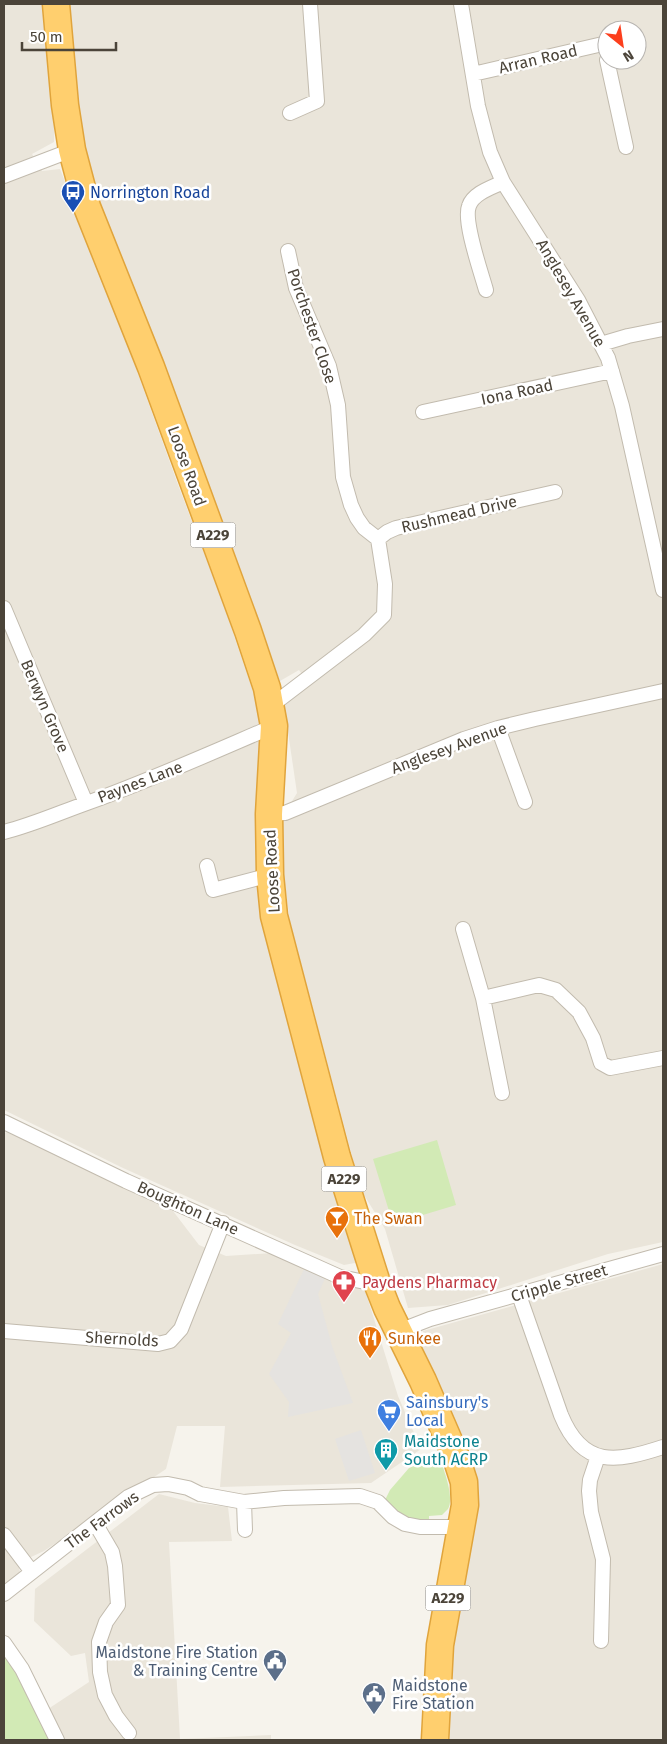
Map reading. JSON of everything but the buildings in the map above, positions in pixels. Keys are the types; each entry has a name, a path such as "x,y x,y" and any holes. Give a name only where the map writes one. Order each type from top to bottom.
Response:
{"highway":[{"name":"Loose Road","path":"56,4 65,105 72,150 87,207 170,418 264,679 272,716 269,814 270,875 274,916 337,1157 376,1280 387,1308 423,1381 456,1457 464,1482 465,1505 440,1645 435,1740"}],"street":[{"path":"290,113 317,101 310,4"},
{"name":"Anglesey Avenue","path":"461,4 472,74 484,133 490,152 503,182 578,300 602,344 612,371 622,406 663,590"},
{"name":"Arran Road","path":"472,74 597,46"},
{"name":"Arran Road","path":"609,70 626,147"},
{"path":"4,176 72,150"},
{"path":"486,290 468,222 469,205 478,195 503,182"},
{"name":"Porchester Close","path":"288,251 296,288 329,366 338,405 343,477 351,505 364,528 378,539"},
{"path":"602,344 628,336 663,329"},
{"name":"Iona Road","path":"423,412 612,371"},
{"name":"Rushmead Drive","path":"378,539 396,528 555,492"},
{"path":"272,716 384,615 384,584 378,539"},
{"name":"Berwyn Grove","path":"4,608 86,803"},
{"name":"Anglesey Avenue","path":"269,814 284,813 430,752 498,728 663,692"},
{"name":"Paynes Lane","path":"4,832 20,828 182,767 272,716"},
{"path":"498,728 525,802"},
{"path":"207,866 213,890 270,875"},
{"path":"462,929 483,998 502,1093"},
{"path":"483,998 539,985 556,990 579,1012 594,1038 601,1063 610,1068 663,1058"},
{"name":"Boughton Lane","path":"4,1122 117,1177 340,1277 365,1282 376,1280"},
{"name":"Shernolds","path":"4,1331 158,1344 170,1341 181,1328 223,1224"},
{"name":"Cripple Street","path":"398,1331 430,1319 663,1254"},
{"path":"519,1295 566,1427 578,1444 598,1456 614,1459 626,1458 663,1447"},
{"path":"598,1456 590,1480 589,1491 591,1512 603,1559 595,1615 601,1641"},
{"name":"The Farrows","path":"4,1594 128,1497 153,1485 168,1484 188,1488 200,1494 244,1502 284,1498 360,1496 378,1502 405,1524 420,1527 461,1527"},
{"path":"244,1502 245,1530"},
{"path":"95,1523 112,1552 118,1605 106,1622 99,1642 100,1672 105,1695 116,1716 129,1733"},
{"path":"4,1535 32,1572"},
{"path":"4,1643 22,1669 57,1740"}],"shaded area":[{"path":"4,4 45,4 56,92 54,142 32,154 42,171 60,169 110,296 224,606 264,724 261,828 360,1262 344,1265 295,1245 123,1168 4,1110"},
{"path":"68,4 663,4 663,1242 608,1254 448,1305 408,1308 385,1229 361,1190 290,922 279,839 284,814 297,793 284,705 310,685 299,670 280,681 233,564 104,222 82,147"},
{"path":"7,1132 173,1211 199,1245 226,1256 273,1253 365,1290 398,1396 421,1449 371,1483 220,1487 225,1426 177,1426 166,1469 44,1551 18,1563 22,1581 4,1593 4,1133"},
{"path":"663,1264 663,1740 446,1740 454,1628 477,1507 473,1457 421,1350 423,1331"},
{"path":"306,1265 326,1276 318,1294 332,1346 353,1403 288,1417 289,1402 269,1374 291,1333 278,1324"},
{"path":"361,1430 375,1473 349,1481 335,1439"},
{"path":"159,1494 195,1503 228,1507 232,1541 169,1542 180,1739 271,1735 271,1740 63,1740 45,1711 89,1682 85,1653 71,1656 34,1621 35,1589"}],"green space":[{"path":"437,1140 456,1205 393,1224 373,1159"},
{"path":"439,1456 449,1490 450,1504 448,1509 442,1515 429,1516 429,1520 408,1519 399,1515 385,1500 390,1490 409,1468"},
{"path":"4,1655 17,1672 51,1740 4,1740"}],"place":[{"name":"Norrington Road","path":"73,213"},
{"name":"The Swan","path":"337,1239"},
{"name":"Paydens Pharmacy","path":"344,1303"},
{"name":"Sunkee","path":"370,1359"},
{"name":"Sainsbury's Local","path":"389,1432"},
{"name":"Maidstone South ACRP","path":"386,1471"},
{"name":"Maidstone Fire Station & Training Centre","path":"275,1682"},
{"name":"Maidstone Fire Station","path":"374,1715"}]}
